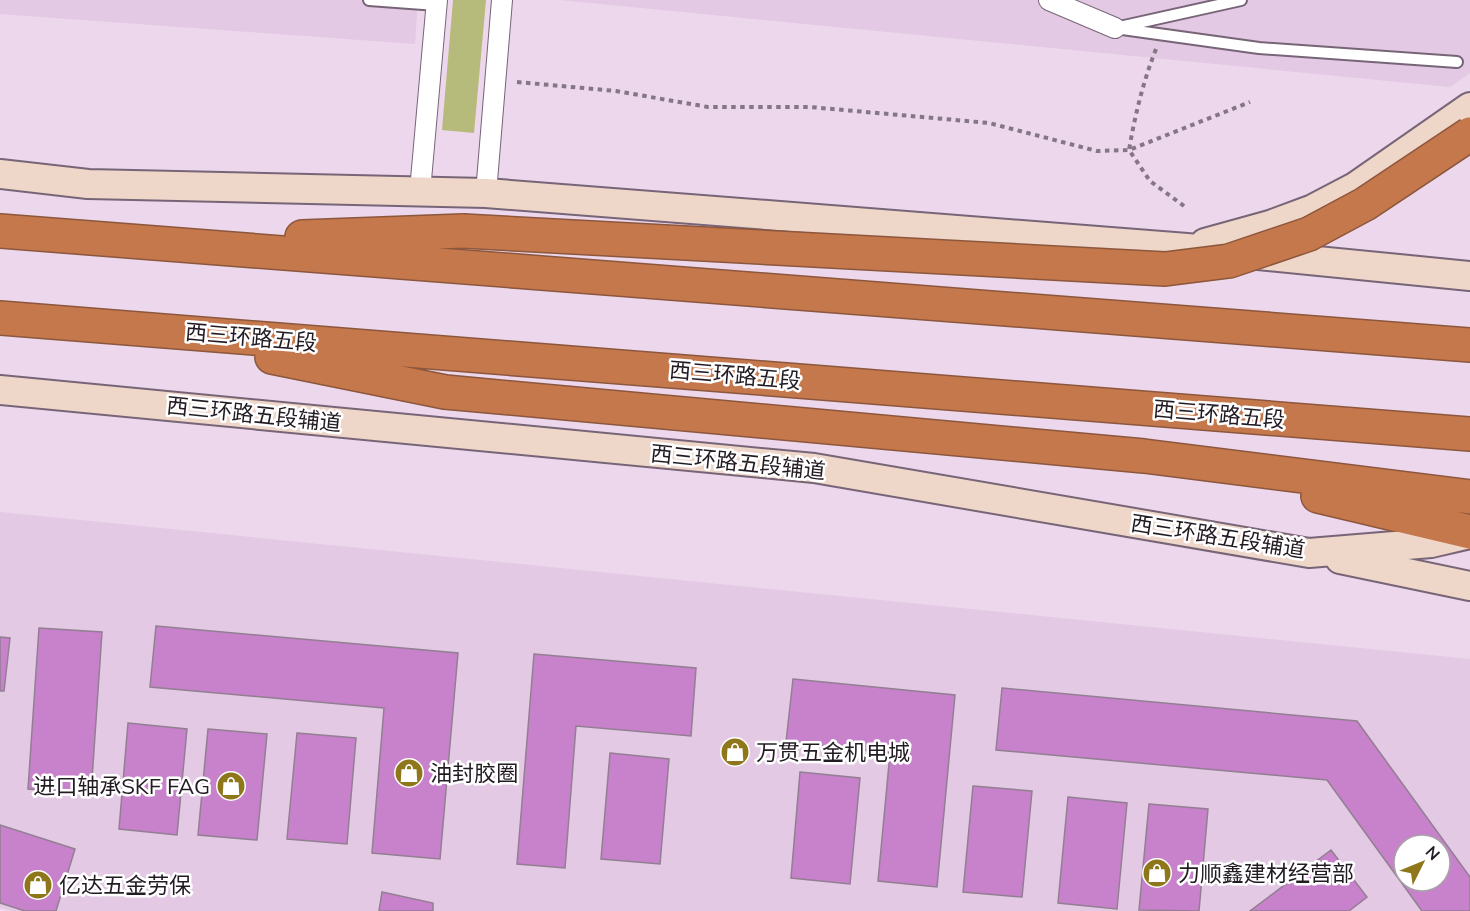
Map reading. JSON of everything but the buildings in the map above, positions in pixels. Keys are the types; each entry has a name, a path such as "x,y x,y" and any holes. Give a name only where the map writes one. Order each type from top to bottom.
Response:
{"highway":[{"path":"144,243 463,231 1165,268 1229,261 1309,234 1365,204 1470,134"},
{"path":"0,231 1470,345"},
{"name":"西三环路五段","path":"0,318 1470,434"},
{"path":"128,327 445,392 1144,456 1470,497"},
{"path":"1144,456 1470,533"}],"main road":[{"path":"1187,248 1270,225 1313,209 1355,187 1470,107"},
{"path":"0,174 88,184 486,193 1187,248 1470,276"},
{"name":"西三环路五段辅道","path":"0,390 814,468 1309,553 1431,543 1470,533"},
{"path":"1309,553 1470,586"}],"street":[{"path":"486,193 502,0"},
{"path":"1049,0 1115,28"},
{"path":"420,190 437,2"}],"lane":[{"path":"369,0 437,2"},
{"path":"1115,28 1240,0"},
{"path":"1115,28 1259,48 1457,62"}],"path":[{"path":"1161,34 1137,107 1130,150 1150,181 1184,206"},
{"path":"495,80 616,91 708,107 810,107 988,123 1097,151 1130,150 1250,102"}],"shaded area":[{"path":"0,0 418,0 415,44 0,14"},
{"path":"560,0 1470,0 1470,73 1450,87"},
{"name":"万贯五金机电城","path":"0,512 1470,659 1470,911 12,911 0,908"}],"green space":[{"path":"453,0 486,0 474,133 442,130"}],"place":[{"name":"万贯五金机电城","path":"735,752"},
{"name":"油封胶圈","path":"409,773"},
{"name":"进口轴承SKF FAG","path":"231,786"},
{"name":"力顺鑫建材经营部","path":"1157,873"},
{"name":"亿达五金劳保","path":"38,885"}]}
